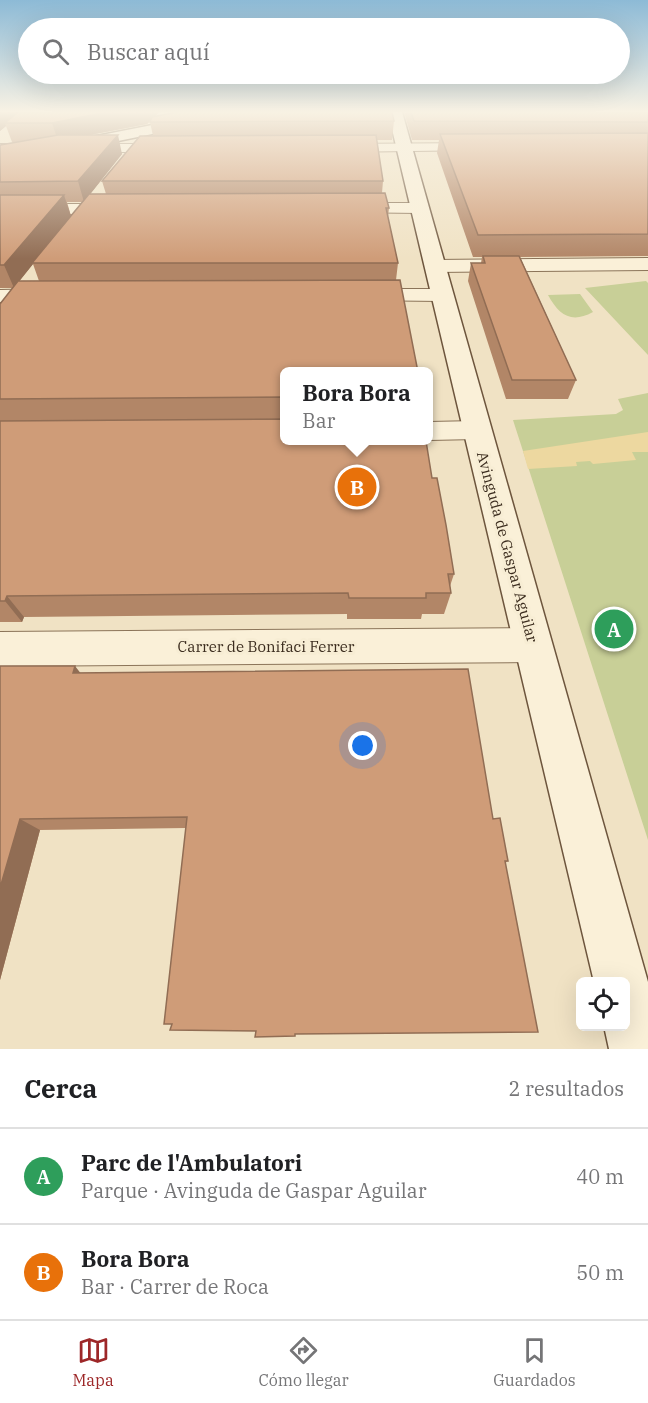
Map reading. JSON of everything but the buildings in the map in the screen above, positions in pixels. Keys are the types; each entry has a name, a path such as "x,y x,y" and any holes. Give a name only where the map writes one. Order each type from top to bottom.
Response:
{"main road":[{"name":"Avinguda de Gaspar Aguilar","path":"407,161 620,977"},
{"path":"630,1016 638,1049"}],"street":[{"path":"122,169 127,161"},
{"path":"77,225 103,193"},
{"path":"0,209 133,208"},
{"path":"323,208 419,208"},
{"path":"340,295 438,280 648,264"},
{"path":"9,302 38,275"},
{"path":"9,302 67,295"},
{"path":"433,431 477,430"},
{"name":"Carrer de Bonifaci Ferrer","path":"0,649 533,645"}],"green space":[{"path":"646,281 648,283 648,355 585,288"},
{"path":"580,294 593,312 578,317 566,316 548,295"},
{"path":"648,393 648,840 513,420 616,414 623,410 618,399"}],"sand":[{"path":"648,432 648,452 632,452 636,460 593,464 590,461 576,462 577,466 528,469 523,451"}],"place":[{"name":"Bora Bora","path":"357,487"},
{"name":"Parc de l'Ambulatori","path":"614,629"}]}
